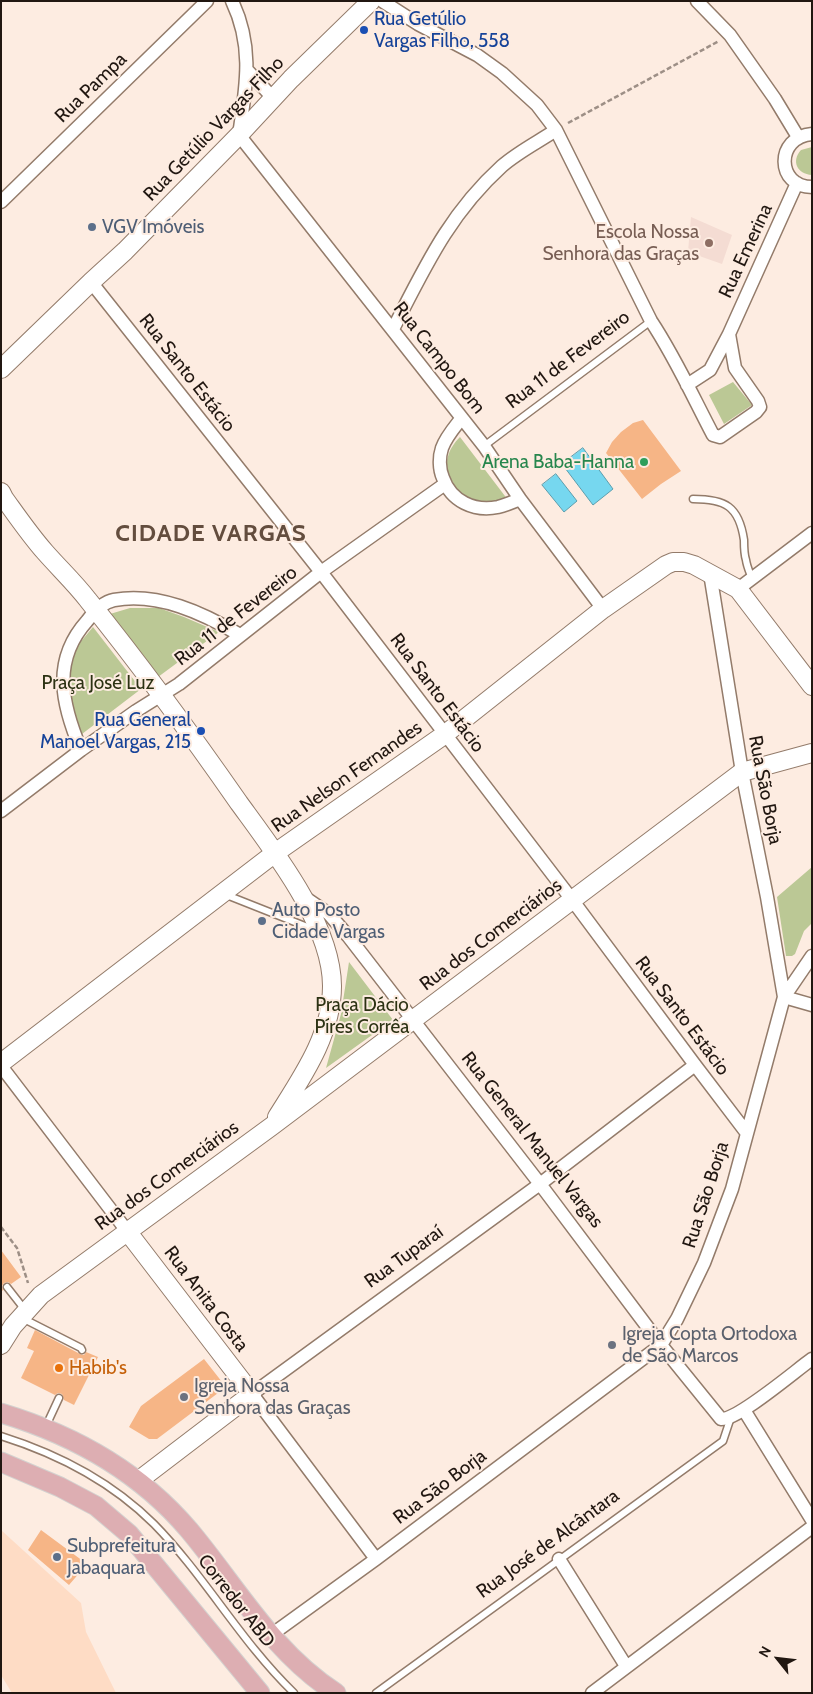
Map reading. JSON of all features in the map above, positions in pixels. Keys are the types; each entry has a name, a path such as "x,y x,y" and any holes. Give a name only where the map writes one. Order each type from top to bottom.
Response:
{"main road":[{"path":"1,1413 45,1427 81,1444 138,1481 188,1529 271,1635 299,1666 317,1681 336,1693"},
{"path":"5,1468 60,1487 96,1506 129,1534 260,1693"}],"street":[{"name":"Rua Pampa","path":"1,202 207,1"},
{"path":"232,1 242,26 248,71 239,135"},
{"name":"Rua Getúlio Vargas Filho","path":"1,369 125,251 273,98 371,1"},
{"path":"382,1 418,24 453,41 483,60 537,105 556,130 651,321 667,345 713,435 717,437 758,410 760,404 736,368 729,334"},
{"path":"697,1 730,35 798,137"},
{"path":"248,71 273,98"},
{"path":"393,329 438,244 462,208 504,164 556,130"},
{"path":"812,134 798,137 791,143 786,151 784,160 785,169 790,178 797,184 812,187"},
{"name":"Rua Campo Bom","path":"239,135 484,446 520,499 603,609"},
{"name":"Rua Emerina","path":"687,385 710,370 729,334 797,184"},
{"name":"Rua Santo Estácio","path":"91,282 321,572 573,901 746,1132"},
{"path":"461,419 447,438 441,452 441,473 445,484 452,494 472,507 484,508 499,507 520,499"},
{"name":"Rua 11 de Fevereiro","path":"1,811 81,750 179,684 321,572 445,484"},
{"path":"2,496 43,550 88,600 162,696 275,853 303,896 328,959 332,986 329,1012 320,1041 309,1064 272,1126"},
{"path":"812,533 731,581 812,686"},
{"name":"Rua Nelson Fernandes","path":"1,1064 275,853 444,735 603,609 666,565 673,562 684,562 731,581"},
{"name":"Rua São Borja","path":"271,1635 376,1559 661,1345 677,1318 704,1262 732,1189 784,997 767,897 742,772 731,581"},
{"path":"81,750 67,711 62,684 66,656 76,635 96,610 111,600 148,600 192,610 216,620 240,635"},
{"name":"Rua dos Comerciários","path":"5,1335 41,1295 127,1230 272,1126 742,772 812,753"},
{"name":"Rua General Manuel Vargas","path":"303,896 329,914 540,1184 661,1345 726,1418"},
{"path":"812,956 784,997 812,1005"},
{"name":"Rua Anita Costa","path":"1,1064 376,1559"},
{"name":"Rua Tuparaí","path":"138,1481 252,1394 540,1184 695,1065"},
{"path":"726,1418 744,1410 812,1359"},
{"path":"744,1410 812,1520"},
{"path":"592,1693 812,1527"},
{"path":"559,1559 626,1666"}],"lane":[{"name":"Rua 11 de Fevereiro","path":"484,446 651,321"},
{"path":"693,499 720,501 730,507 738,517 744,538 745,559 731,581"},
{"path":"223,893 318,931"},
{"path":"7,1287 23,1314 82,1350"},
{"path":"45,1427 59,1398"},
{"name":"Rua José de Alcântara","path":"376,1693 723,1441 726,1418"},
{"name":"Corredor ABD","path":"1,1436 46,1452 100,1481 129,1501 172,1545 265,1663 294,1693"}],"path":[{"path":"556,130 730,35"},
{"path":"1,1227 17,1248 28,1283"}],"shaded area":[{"name":"Escola Nossa Senhora das Graças","path":"691,217 732,235 722,264 688,252"},
{"path":"1,1530 81,1603 86,1632 116,1693 12,1693 1,1675"}],"green space":[{"path":"812,147 812,175 799,170 796,158 801,150"},
{"path":"733,382 752,405 724,424 709,395"},
{"path":"460,437 508,500 482,503 470,500 458,492 451,479 447,462 452,446"},
{"name":"Praça José Luz","path":"130,608 159,608 219,632 158,677 110,614"},
{"name":"Praça José Luz","path":"93,627 141,689 82,734 71,701 68,678 69,667 78,645"},
{"path":"812,867 812,923 804,931 795,954 786,956 777,897"},
{"name":"Praça Dácio Píres Corrêa","path":"349,962 393,1020 326,1068 341,1014"}],"water":[{"path":"583,448 613,489 593,505 562,464"},
{"path":"556,474 577,501 564,512 542,485"}],"building":[{"name":"Arena Baba-Hanna","path":"643,420 681,471 642,499 606,453 612,442 621,432 633,423"},
{"path":"1,1250 21,1277 11,1284 8,1282 4,1283 1,1292"},
{"name":"Habib's","path":"35,1330 80,1354 84,1355 86,1352 98,1357 74,1405 64,1400 62,1394 58,1393 55,1395 21,1378 34,1351 27,1348"},
{"name":"Igreja Nossa Senhora das Graças","path":"204,1359 226,1387 157,1439 149,1439 129,1427 141,1406"},
{"name":"Subprefeitura Jabaquara","path":"41,1530 87,1564 69,1585 28,1550"}],"place":[{"name":"Rua Getúlio Vargas Filho, 558","path":"364,30"},
{"name":"VGV Imóveis","path":"92,227"},
{"name":"Escola Nossa Senhora das Graças","path":"709,243"},
{"name":"Arena Baba-Hanna","path":"644,462"},
{"name":"Rua General Manoel Vargas, 215","path":"201,731"},
{"name":"Auto Posto Cidade Vargas","path":"262,921"},
{"name":"Igreja Copta Ortodoxa de São Marcos","path":"612,1345"},
{"name":"Habib's","path":"59,1368"},
{"name":"Igreja Nossa Senhora das Graças","path":"184,1397"},
{"name":"Subprefeitura Jabaquara","path":"57,1557"}],"district":[{"name":"CIDADE VARGAS","path":"211,534"}]}
